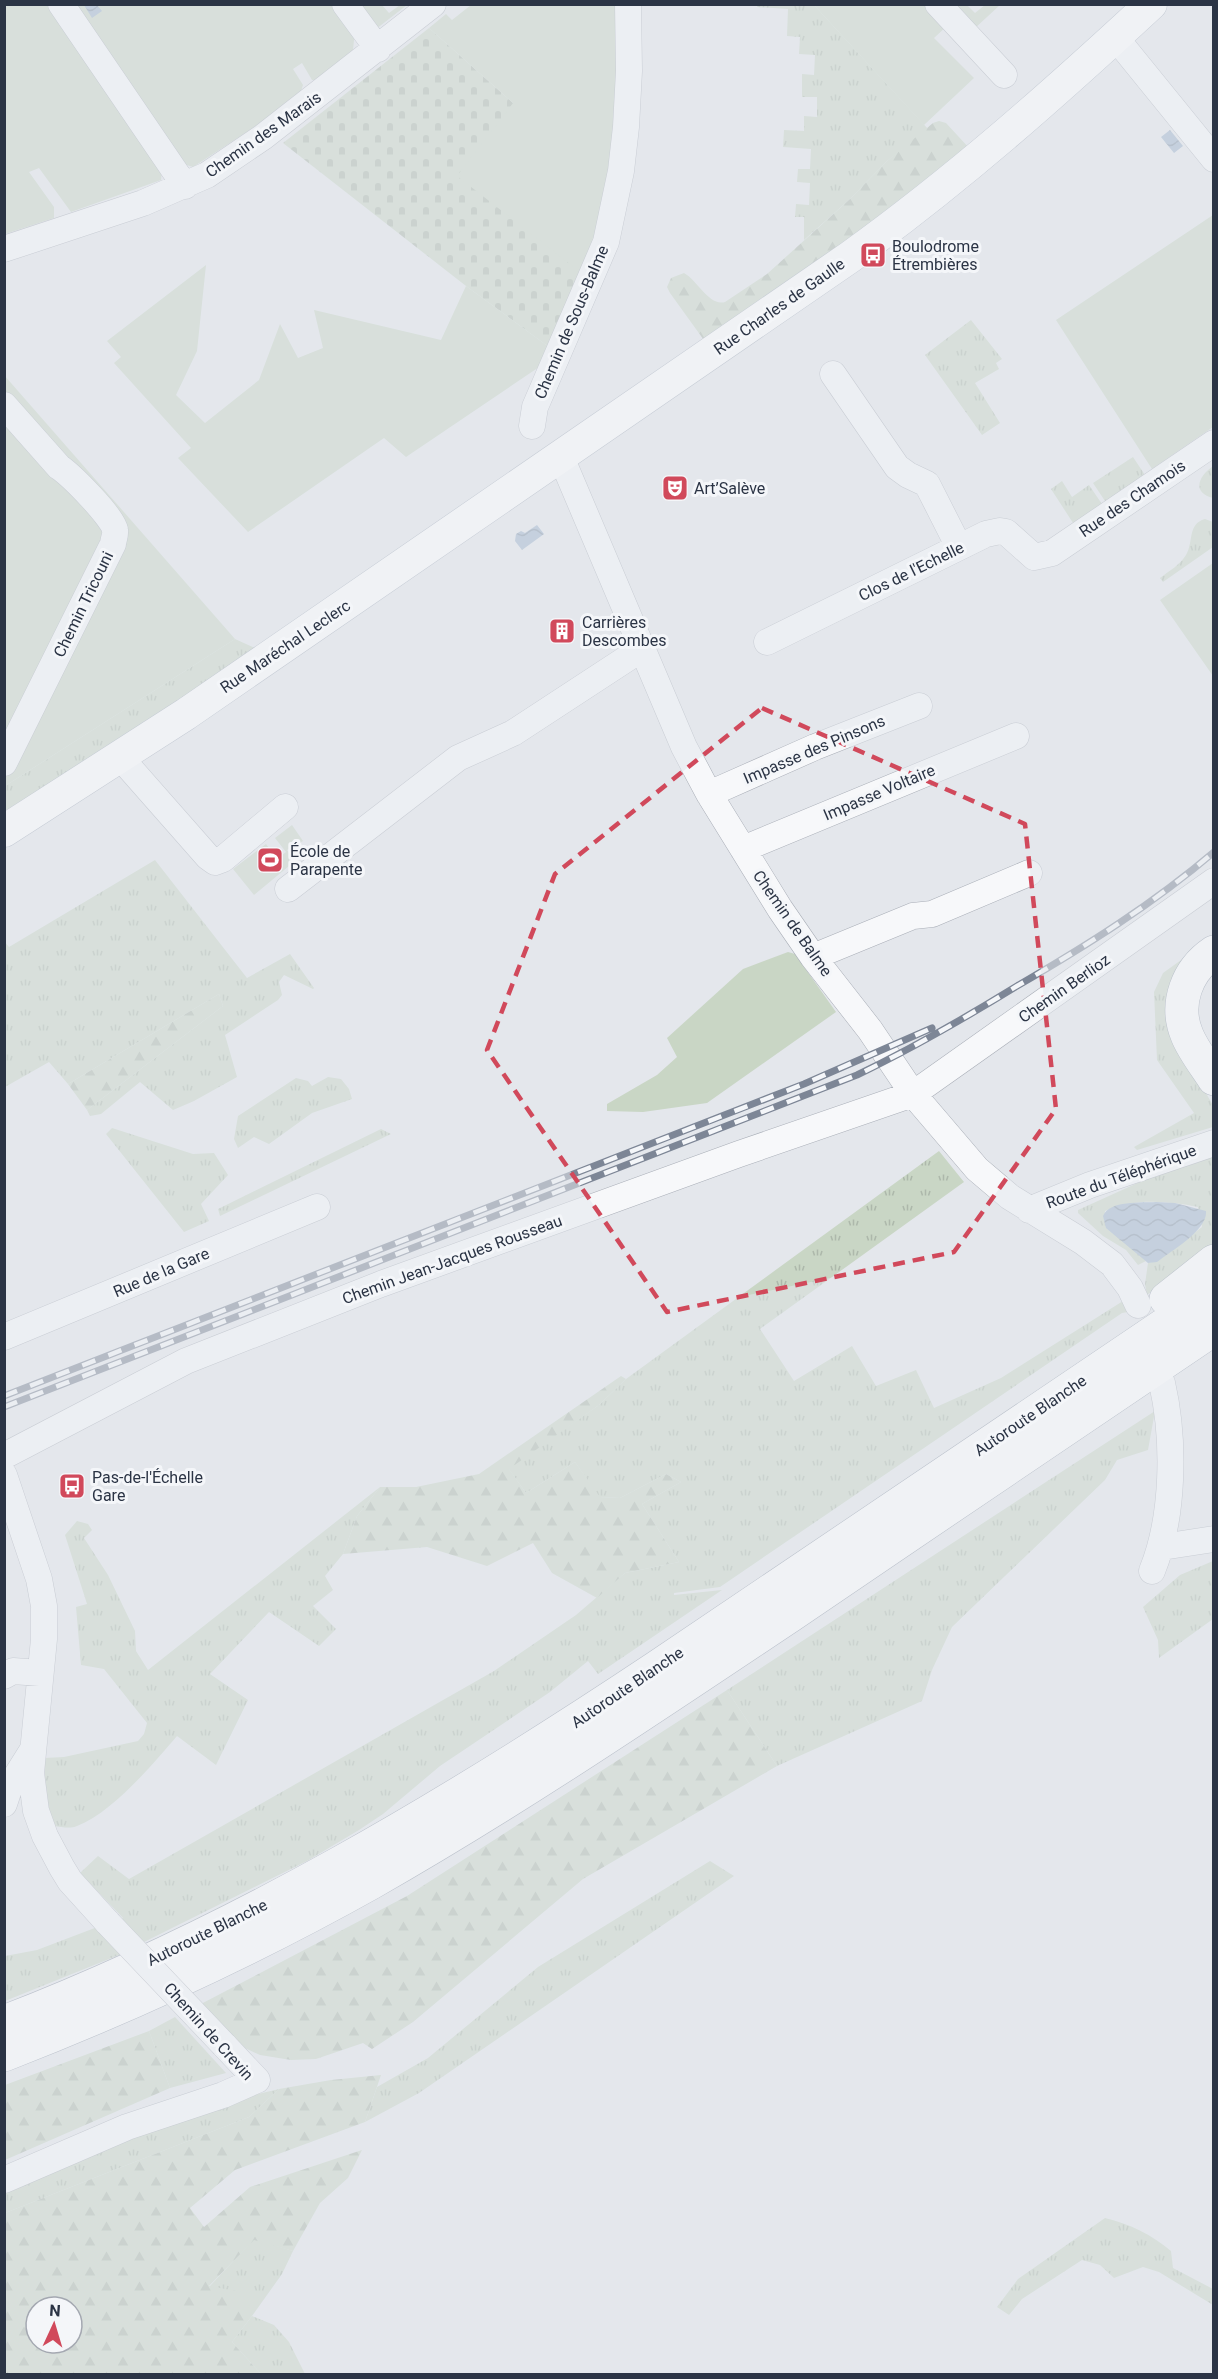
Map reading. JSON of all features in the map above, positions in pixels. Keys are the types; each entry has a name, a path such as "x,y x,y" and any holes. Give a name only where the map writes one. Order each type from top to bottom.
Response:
{"highway":[{"path":"1214,952 1191,974 1183,994 1182,1009 1186,1034 1214,1079"},
{"path":"1214,978 1204,993 1202,1013 1206,1034 1214,1047"},
{"path":"982,1448 1214,1261"},
{"name":"Autoroute Blanche","path":"4,2022 177,1949 266,1904 387,1837 570,1725 1214,1291"},
{"name":"Autoroute Blanche","path":"4,2055 111,2012 187,1977 370,1883 459,1831 674,1694 1214,1329"}],"main road":[{"name":"Rue Charles de Gaulle","path":"561,457 893,226 1045,102 1151,4"},
{"name":"Rue Maréchal Leclerc","path":"4,831 120,757 561,457"}],"street":[{"path":"61,4 185,186"},
{"path":"345,4 378,49"},
{"name":"Chemin des Marais","path":"4,249 143,203 185,186 243,152 433,4"},
{"name":"Chemin de Sous-Balme","path":"532,426 536,407 606,242 621,171 626,127 629,71 628,4"},
{"path":"938,4 1004,75"},
{"path":"1115,38 1214,159"},
{"path":"833,374 897,467 927,484 959,547"},
{"name":"Chemin Tricouni","path":"4,405 59,467 68,472 110,519 116,531 113,544 4,763"},
{"name":"Rue des Chamois","path":"1052,553 1214,443"},
{"name":"Chemin de Balme","path":"561,457 684,747 743,849 813,957 870,1030 913,1094 977,1169 1010,1197 1083,1242 1112,1264 1130,1288 1138,1305"},
{"name":"Clos de l'Echelle","path":"767,642 986,534 1000,531 1012,536 1034,558 1052,553"},
{"path":"288,889 458,758 513,733 643,648"},
{"name":"Impasse des Pinsons","path":"710,794 815,747 919,706"},
{"name":"Impasse Voltaire","path":"743,849 1016,736"},
{"path":"120,757 208,857 215,862 223,860 285,807"},
{"path":"813,957 913,916 932,914 1029,873"},
{"name":"Chemin Berlioz","path":"913,1094 1214,881"},
{"name":"Chemin Jean-Jacques Rousseau","path":"4,1456 186,1361 381,1284 739,1154 913,1094"},
{"name":"Route du Téléphérique","path":"1029,1210 1090,1185 1214,1143"},
{"name":"Rue de la Gare","path":"4,1338 317,1207"},
{"path":"1152,1571 1162,1547 1169,1485 1169,1428 1162,1383"},
{"name":"Chemin de Crevin","path":"4,1475 43,1595 45,1620 32,1786 36,1811 45,1836 70,1881 257,2080 223,2095 127,2127 4,2180"},
{"path":"1162,1547 1214,1539"},
{"path":"4,1676 13,1671 40,1672"},
{"path":"4,1804 10,1786 33,1751"}],"highlighted area":[{"path":"762,708 1025,824 1056,1109 954,1252 667,1312 487,1050 555,874"}],"green space":[{"path":"757,4 814,5 928,129 887,161 850,199 804,240 804,217 795,217 796,204 809,205 810,183 797,182 798,169 810,169 811,149 783,147 784,130 804,131 804,116 817,117 817,97 802,97 802,74 814,75 815,55 799,54 800,37 787,36 788,9 757,7"},
{"path":"4,5 51,5 162,169 161,180 71,212 39,168 29,172 54,207 54,218 5,234"},
{"path":"71,5 335,5 355,30 353,50 316,80 312,80 302,63 293,69 303,85 301,91 259,124 193,167 180,163"},
{"path":"357,5 382,5 389,13 400,5 407,5 376,29"},
{"path":"471,5 619,5 616,117 613,121 614,155 606,197 584,275 457,176 513,103 429,28 446,14 452,20"},
{"path":"814,5 929,5 948,25 934,38 974,78 924,125"},
{"path":"951,5 967,5 975,13 985,5 1000,5 974,29"},
{"path":"429,28 513,103 584,275 553,350 466,286 283,143"},
{"path":"939,121 946,123 970,149 950,167 706,343 670,293 667,287 671,278 684,273 714,301 725,302 767,274 850,199 887,161 933,123"},
{"path":"1213,215 1213,427 1152,469 1056,320"},
{"path":"206,265 197,351 176,395 205,423 259,380 280,324 298,358 323,348 314,310 441,340 466,286 553,350 545,363 406,457 384,438 248,532 178,458 191,448 114,363 121,357 107,341"},
{"path":"971,320 1002,359 996,363 999,369 975,383 1000,423 982,435 925,355"},
{"path":"4,375 235,639 5,786 4,786"},
{"path":"1133,457 1147,478 1107,504 1093,483"},
{"path":"1213,466 1213,498 1202,492 1200,484 1204,474"},
{"path":"1062,481 1072,497 1089,485 1104,507 1075,526 1051,489"},
{"path":"1205,519 1213,522 1213,547 1163,582 1160,578 1184,559 1193,529 1199,521"},
{"path":"1213,563 1213,676 1160,600"},
{"path":"235,639 257,649 69,772 5,811 5,786"},
{"name":"École de Parapente","path":"292,825 303,841 287,850 295,861 254,895 233,869 266,844 277,859 286,852 275,838"},
{"path":"155,860 247,978 290,954 314,988 284,975 279,982 282,995 278,1000 225,1035 237,1077 173,1110 140,1082 101,1114 90,1116 87,1110 223,1006 219,994 68,1084 49,1062 5,1087 4,941 9,947"},
{"path":"1195,950 1174,1040 1213,1105 1213,1127 1137,1150 1134,1147 1194,1113 1157,1060 1154,992 1163,973"},
{"path":"788,952 795,954 836,1012 707,1103 643,1112 607,1111 607,1104 657,1075 677,1057 667,1038 743,969"},
{"path":"219,994 223,1006 87,1110 68,1084"},
{"path":"328,1077 341,1079 349,1089 352,1099 312,1113 269,1144 254,1137 238,1148 234,1139 238,1116 296,1078 308,1081 312,1086"},
{"path":"112,1128 193,1154 214,1153 228,1175 201,1204 209,1221 184,1232 106,1134"},
{"path":"381,1129 391,1134 220,1216 218,1209"},
{"path":"939,1151 964,1182 760,1329 794,1381 852,1346 876,1386 916,1370 934,1408 1001,1378 1123,1301 1128,1312 1122,1313 720,1587 674,1593 674,1595 722,1590 598,1674 588,1661 550,1692 440,1766 383,1814 359,1830 307,1861 140,1944 120,1920 123,1918 80,1873 98,1856 129,1879 494,1671 576,1615 625,1573 679,1562 642,1504 681,1482 666,1474 620,1498 599,1497 575,1462 526,1493 508,1468 599,1405 626,1379"},
{"path":"1213,1156 1213,1244 1147,1295 1145,1284 1148,1263 1157,1261 1202,1227 1198,1207 1174,1203 1139,1202 1105,1211 1104,1221 1146,1261 1138,1265 1126,1250 1103,1236 1078,1213 1078,1210 1153,1176"},
{"path":"621,1376 626,1379 599,1405 509,1469 526,1493 575,1462 600,1497 620,1498 666,1474 681,1482 642,1504 679,1562 625,1573 597,1598 552,1573 533,1543 487,1566 427,1547 343,1554 357,1516 380,1487 416,1487 479,1474"},
{"path":"1155,1411 1148,1450 1117,1460 1105,1480 952,1627 932,1670 922,1701 777,1766 727,1690"},
{"path":"380,1487 357,1516 343,1554 325,1576 333,1590 313,1606 336,1629 319,1646 269,1612 210,1674 248,1700 216,1765 177,1736 131,1787 104,1810 75,1827 54,1826 46,1806 44,1758 64,1757 138,1741 144,1734 147,1723 104,1669 81,1665 76,1607 87,1604 65,1535 77,1521 88,1524 92,1530 84,1538 108,1575 135,1631 136,1651 148,1670"},
{"path":"1213,1561 1213,1619 1159,1658 1158,1640 1143,1607 1180,1575"},
{"path":"727,1690 777,1766 583,1879 413,2022 372,2049 363,2043 316,2059 291,2060 260,2055 232,2042 199,2005 407,1896"},
{"path":"710,1861 734,1876 419,2093 365,2122 377,2087 428,2058 538,1967"},
{"path":"100,1926 124,1953 5,2001 5,1956 37,1950"},
{"path":"175,2017 226,2073 170,2088 149,2031"},
{"path":"149,2031 170,2088 5,2160 5,2085"},
{"path":"381,2075 365,2122 235,2170 190,2208 204,2227 250,2187 362,2150 348,2178 320,2203 293,2251 254,2240 209,2286 247,2293 252,2316 232,2342 261,2374 5,2374 5,2213 249,2117 279,2089 331,2080"},
{"path":"279,2089 249,2117 5,2213 5,2189 229,2101"},
{"path":"1105,2218 1140,2231 1171,2251 1173,2268 1213,2289 1213,2305 1159,2272 1143,2267 1114,2278 1100,2265 1082,2260 1022,2299 1009,2315 997,2307 1018,2279"},
{"path":"254,2239 293,2251 282,2274 252,2316 209,2287"},
{"path":"252,2316 274,2325 289,2342 305,2374 261,2374 232,2342"}],"water":[{"path":"84,5 97,5 102,11 92,18"},
{"path":"1170,130 1183,146 1174,153 1161,137"},
{"path":"537,525 544,534 522,550 515,541 516,534 521,531 525,533"},
{"path":"1175,1203 1206,1211 1201,1225 1188,1240 1157,1262 1148,1263 1106,1228 1103,1216 1112,1207 1119,1205"}],"railway":[{"path":"4,1407 857,1075 958,1021 1094,940 1143,907 1214,852"},
{"path":"4,1396 804,1084 932,1028"}],"place":[{"name":"Boulodrome Étrembières","path":"873,255"},
{"name":"Art’Salève","path":"675,488"},
{"name":"Carrières Descombes","path":"562,631"},
{"name":"École de Parapente","path":"270,860"},
{"name":"Pas-de-l'Échelle Gare","path":"72,1486"}]}
